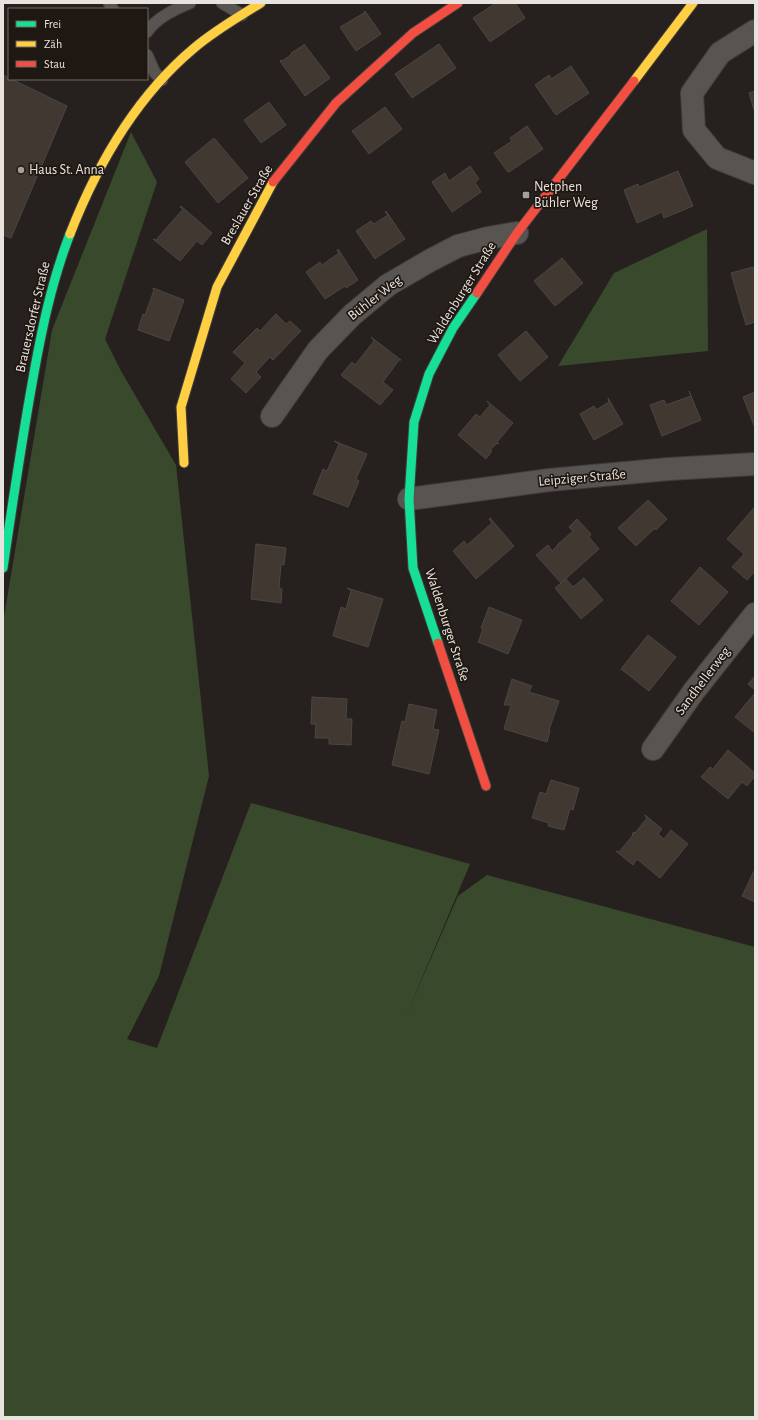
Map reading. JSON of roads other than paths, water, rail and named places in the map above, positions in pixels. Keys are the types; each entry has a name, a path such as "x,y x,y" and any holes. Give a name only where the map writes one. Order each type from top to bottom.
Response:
{"street":[{"name":"Brauersdorfer Straße","path":"3,568 7,521 44,322 54,277 73,225 90,187 118,137 135,112 162,80 188,54 242,14 261,3"},
{"name":"Breslauer Straße","path":"184,463 181,407 217,288 273,182 336,103 413,33 458,3"},
{"name":"Waldenburger Straße","path":"486,786 413,568 409,499 414,422 429,374 453,328 517,233 612,111 693,3"},
{"path":"755,31 720,53 692,93 694,130 717,158 755,173"},
{"name":"Bühler Weg","path":"272,416 318,350 352,315 388,285 458,246 488,238 517,233"},
{"name":"Leipziger Straße","path":"409,499 549,480 755,464"},
{"name":"Sandhellerweg","path":"653,749 694,691 755,614"}],"lane":[{"path":"148,30 151,26 157,22 180,7 190,3"},
{"path":"222,3 242,14"},
{"path":"148,58 154,73 162,80"}],"place":[{"name":"Haus St. Anna","path":"21,170"},
{"name":"Netphen Bühler Weg","path":"526,195"}]}
